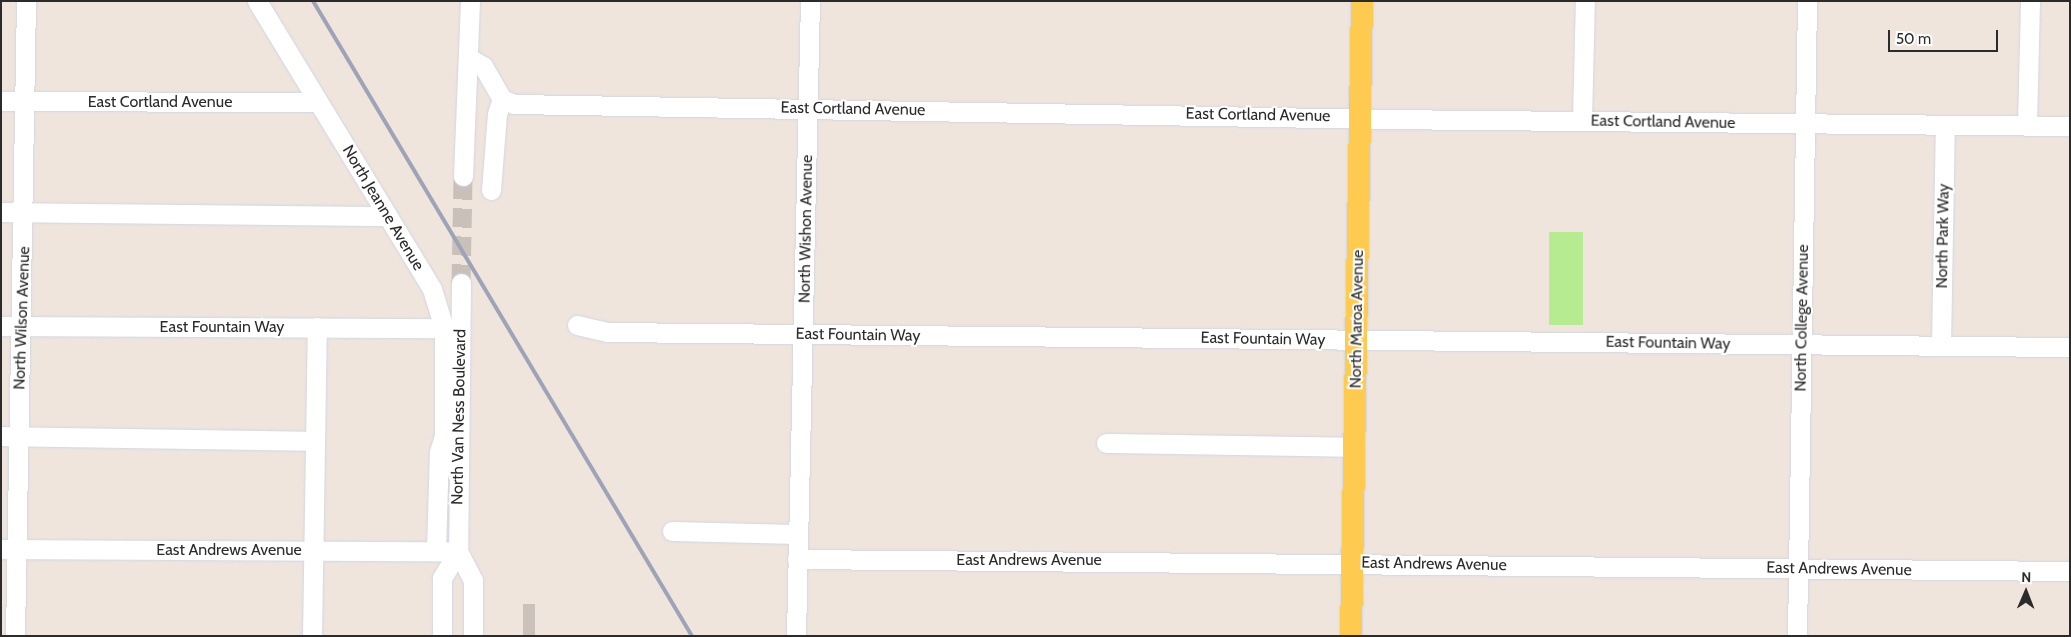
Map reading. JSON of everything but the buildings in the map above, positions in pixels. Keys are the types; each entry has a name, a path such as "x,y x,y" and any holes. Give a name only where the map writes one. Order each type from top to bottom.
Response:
{"main road":[{"name":"North Maroa Avenue","path":"1351,636 1362,1"}],"street":[{"name":"North Wilson Avenue","path":"15,636 10,549 10,436 21,327 25,212 24,101 26,1"},
{"name":"North Jeanne Avenue","path":"257,1 432,289 444,328 444,435 439,452 436,551"},
{"path":"463,176 470,1"},
{"name":"North Wishon Avenue","path":"796,636 810,1"},
{"path":"1582,120 1585,1"},
{"name":"North College Avenue","path":"1797,636 1807,1"},
{"path":"2027,125 2030,1"},
{"path":"469,58 483,66 502,99 497,114 491,190"},
{"name":"East Cortland Avenue","path":"502,99 514,104 1360,118 2070,126"},
{"name":"East Cortland Avenue","path":"1,101 318,102"},
{"name":"North Park Way","path":"1941,346 1945,126"},
{"path":"1,212 387,216"},
{"name":"North Van Ness Boulevard","path":"461,284 458,551 473,580 473,636"},
{"name":"East Fountain Way","path":"577,325 607,332 804,335 2070,347"},
{"name":"East Fountain Way","path":"1,326 444,328"},
{"path":"312,636 317,327"},
{"name":"North Jeanne Avenue","path":"444,435 458,476"},
{"path":"10,436 315,441"},
{"path":"1106,443 1355,446"},
{"path":"672,531 798,534"},
{"name":"East Andrews Avenue","path":"10,549 458,551"},
{"path":"442,636 442,578 458,551"},
{"name":"East Andrews Avenue","path":"798,558 2070,571"}],"green space":[{"path":"1549,232 1583,232 1583,325 1549,325"}],"tunnel":[{"path":"461,283 463,176"}],"railway":[{"path":"313,1 692,636"}]}
